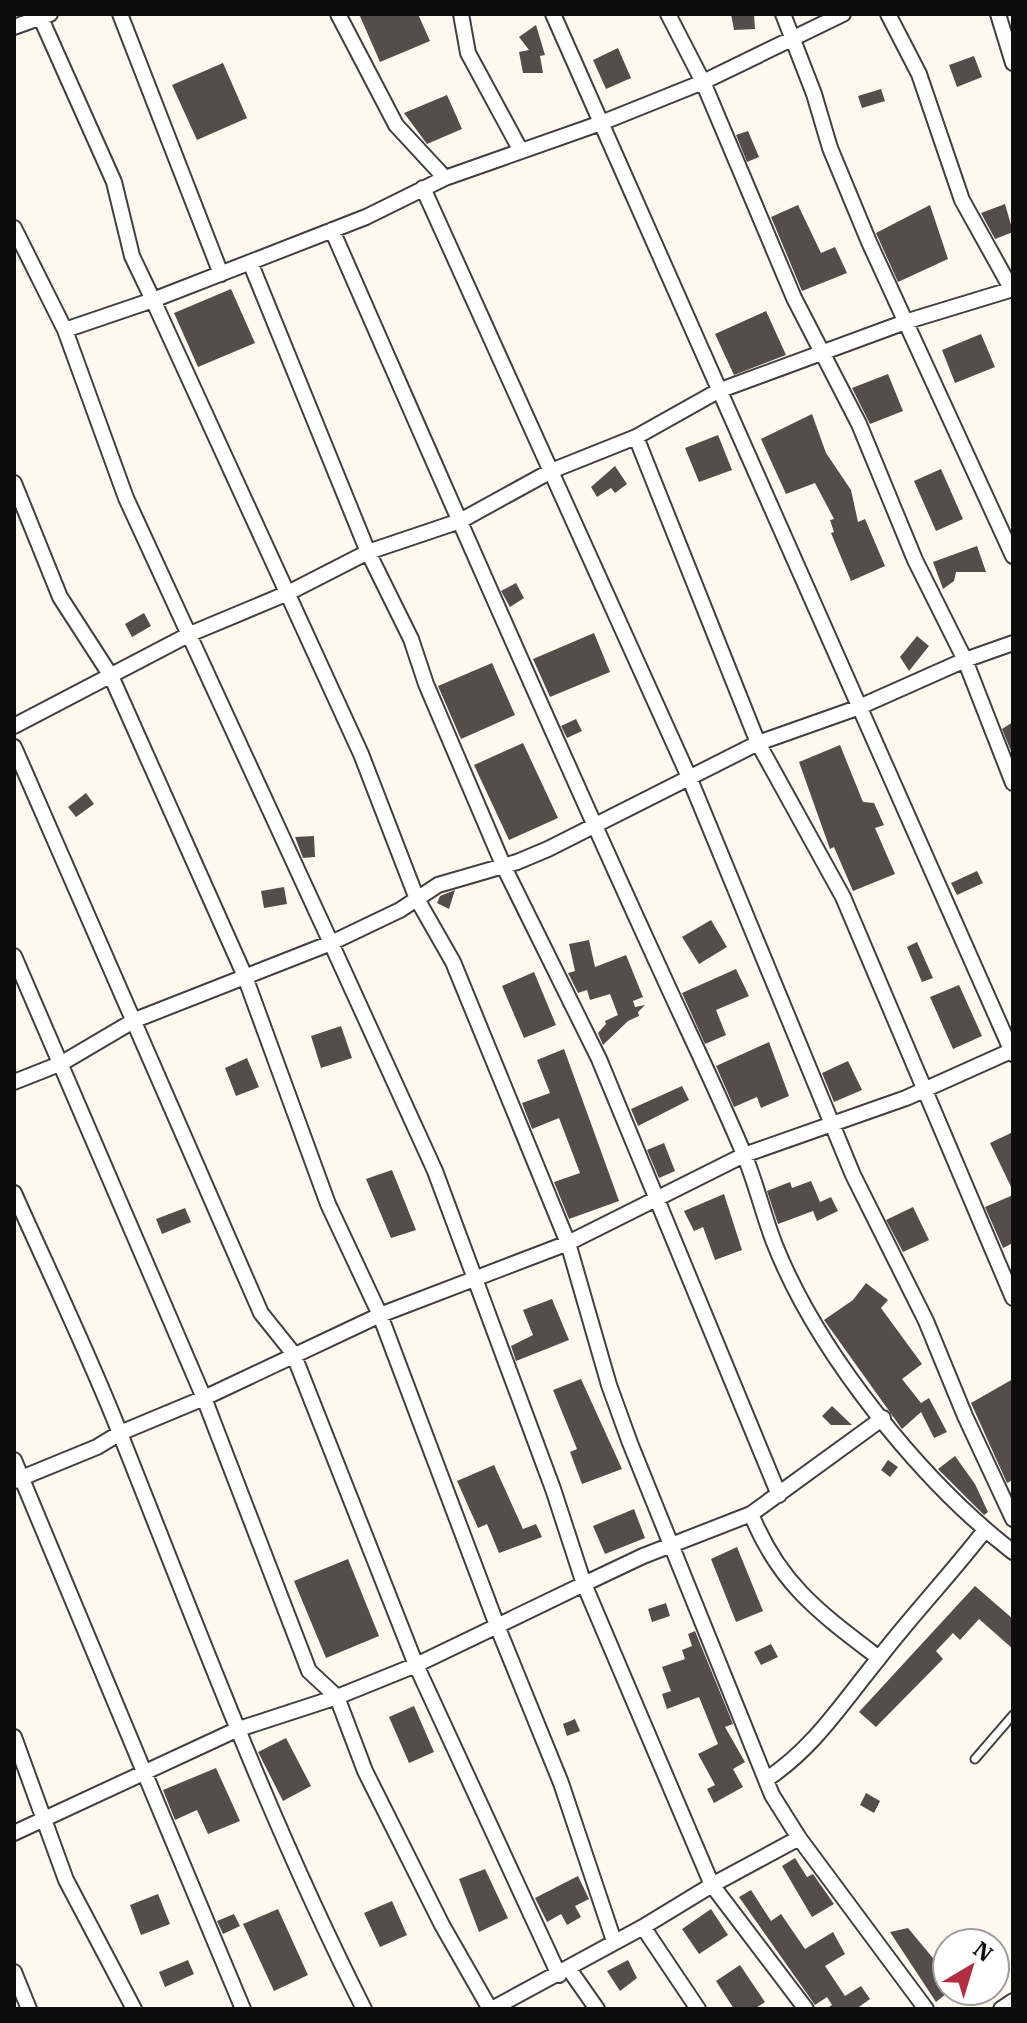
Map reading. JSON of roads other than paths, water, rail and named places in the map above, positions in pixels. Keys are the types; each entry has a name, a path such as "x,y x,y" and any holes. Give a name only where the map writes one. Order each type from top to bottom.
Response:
{"street":[{"path":"120,14 221,274"},
{"path":"338,14 396,125 422,157 445,178"},
{"path":"461,14 468,53 521,151"},
{"path":"18,1479 97,1447 120,1433 204,1398 293,1353 380,1315 568,1243 744,1155 927,1090 1012,1052 857,708 553,14"},
{"path":"668,14 703,82 781,270 859,424 915,560 965,660 1013,783"},
{"path":"783,14 830,148 893,296 908,321 1013,556"},
{"path":"65,330 221,274 332,230 445,178 601,123 703,82 843,14"},
{"path":"14,726 190,634 288,593 368,552 460,521 551,471 636,437 718,391 823,355 908,321 1012,290 962,200 919,74 888,14"},
{"path":"998,14 1013,63"},
{"path":"14,27 43,16 109,170 132,256 361,754 417,899 453,962 568,1243 609,1385 670,1547 772,1795 799,1838 926,2009"},
{"path":"423,188 689,777 853,1175 926,1321 965,1416 1013,1519"},
{"path":"14,228 65,330 126,498 435,1171 553,1489 584,1584 712,1885 806,2009"},
{"path":"332,230 744,1155 775,1246 801,1298 821,1336 918,1461 985,1530 1013,1552"},
{"path":"250,262 368,552 411,639 426,684 504,867 599,1059 779,1495"},
{"path":"636,437 758,743 843,897 1013,1298"},
{"path":"14,483 60,597 111,676 244,974 328,1204 380,1315 498,1628 561,1783 614,1941"},
{"path":"14,1082 62,1063 135,1020 244,974 331,943 438,885 504,867 758,743 857,708 965,660 1013,643"},
{"path":"14,747 261,1313 293,1353 416,1665 564,1972 597,2009"},
{"path":"14,956 204,1398 309,1671 337,1697 365,1771 442,1925 491,2009 564,1972 799,1838"},
{"path":"14,1193 120,1433 236,1730 313,1909 364,2009"},
{"path":"14,1833 236,1730 337,1697 416,1665 584,1584 751,1514 883,1418"},
{"path":"14,1460 18,1479 243,2009"},
{"path":"751,1514 767,1552 804,1599 879,1658"},
{"path":"767,1779 790,1763 833,1720 879,1658 985,1530"},
{"path":"14,1737 66,1880 134,2009"},
{"path":"643,1927 698,2009"},
{"path":"14,1972 29,2009"},
{"path":"1001,2009 1013,2001"}],"lane":[{"path":"975,1759 1013,1715"}]}
